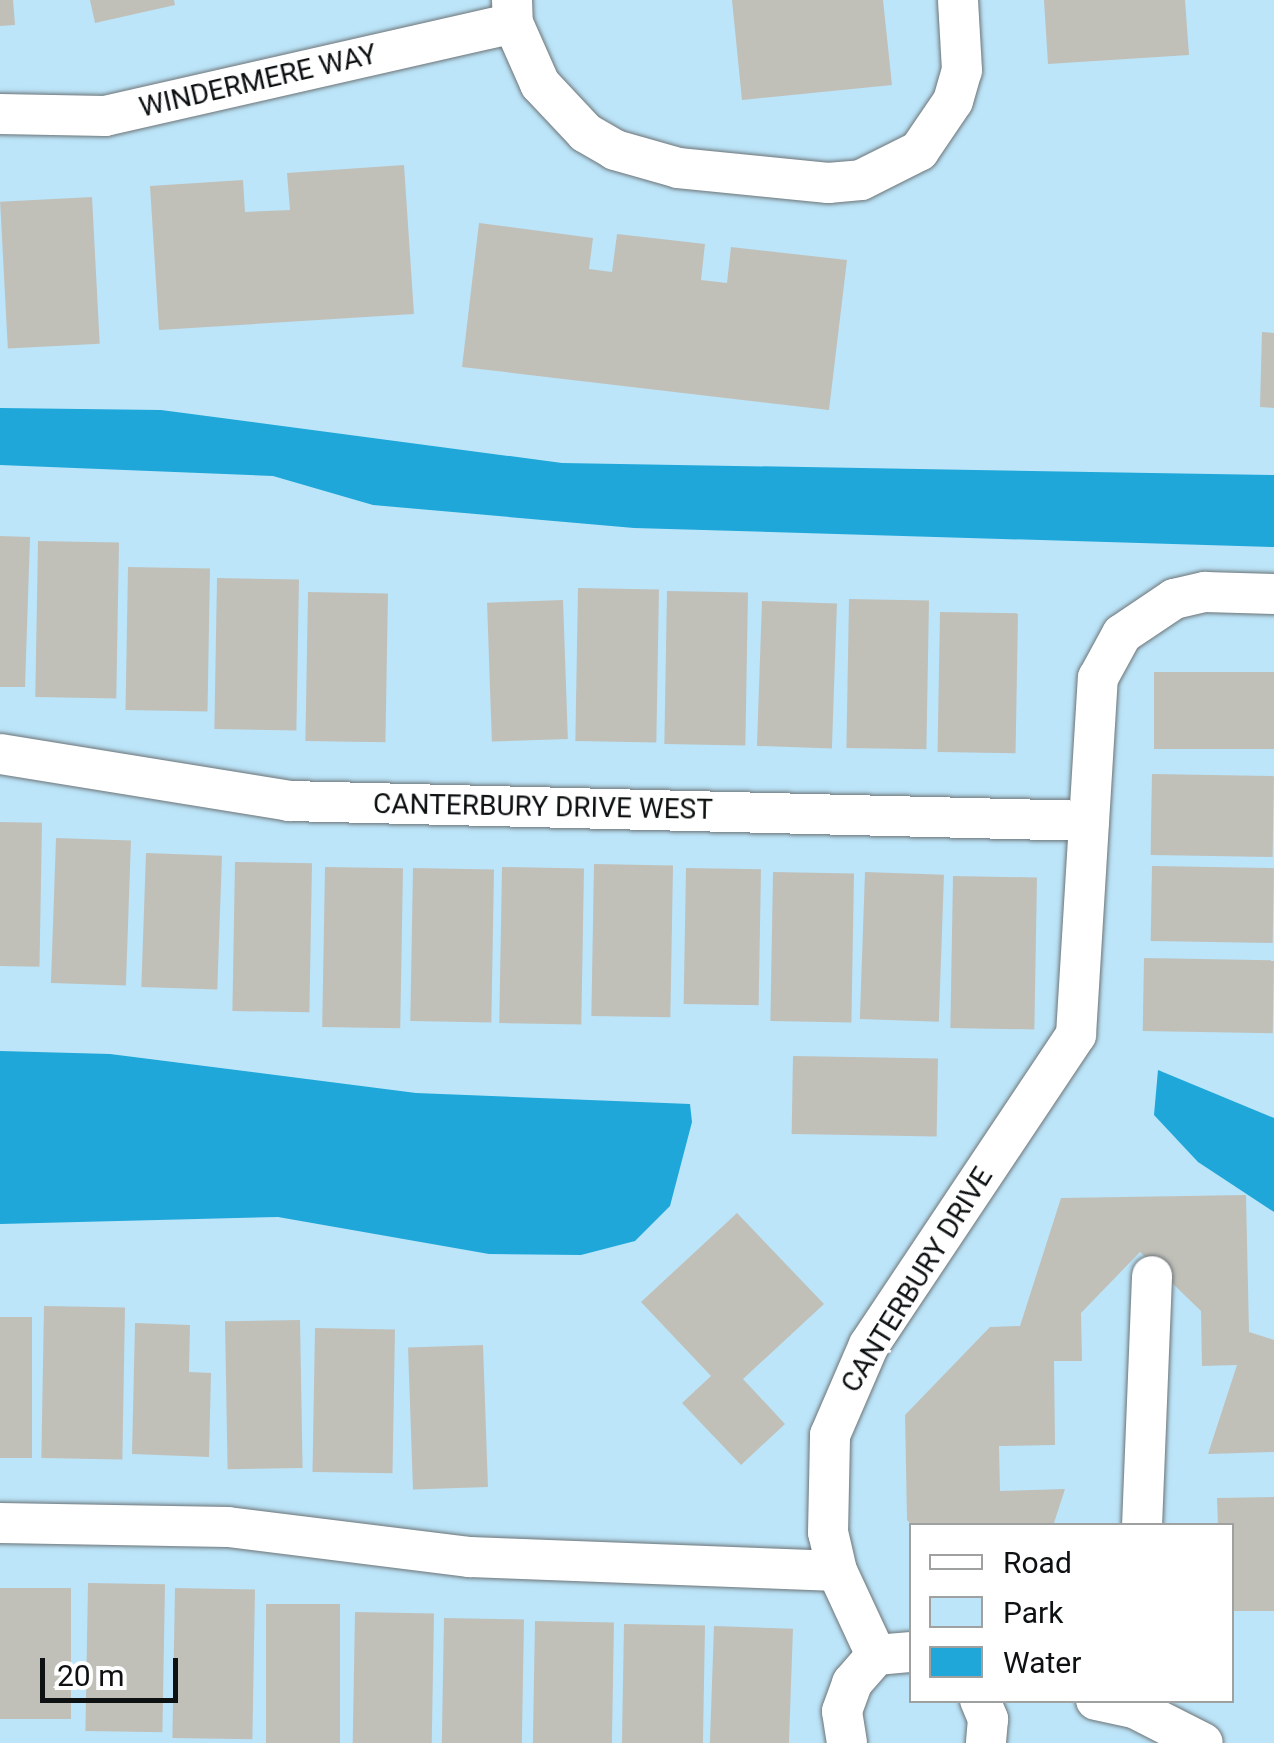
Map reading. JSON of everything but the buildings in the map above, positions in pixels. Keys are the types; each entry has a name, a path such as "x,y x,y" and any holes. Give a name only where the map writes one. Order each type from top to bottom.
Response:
{"street":[{"name":"WINDERMERE WAY","path":"0,114 106,116 512,11 550,98 615,150 678,168 828,183 891,169 927,138 953,101 962,70 958,0"},
{"name":"CANTERBURY DRIVE","path":"847,1743 842,1711 852,1683 894,1653 837,1571 826,1468 853,1373 1076,1035 1098,678 1122,634 1174,599 1205,592 1274,594"},
{"name":"CANTERBURY DRIVE WEST","path":"0,754 288,801 1089,821"},
{"path":"1142,1523 1152,1276"},
{"path":"0,1523 228,1527 470,1557 837,1571"},
{"path":"981,1703 988,1719 986,1743"},
{"path":"1122,1703 1203,1743"}],"green space":[{"path":"0,0 1274,0 1274,1743 0,1743"}],"water":[{"path":"0,408 161,410 562,463 1274,475 1274,547 634,528 373,505 273,476 0,465"},
{"path":"0,1051 110,1054 416,1093 690,1104 692,1122 670,1206 635,1241 581,1255 489,1254 278,1217 0,1224"},
{"path":"1158,1070 1274,1118 1274,1212 1198,1162 1154,1115"}]}
